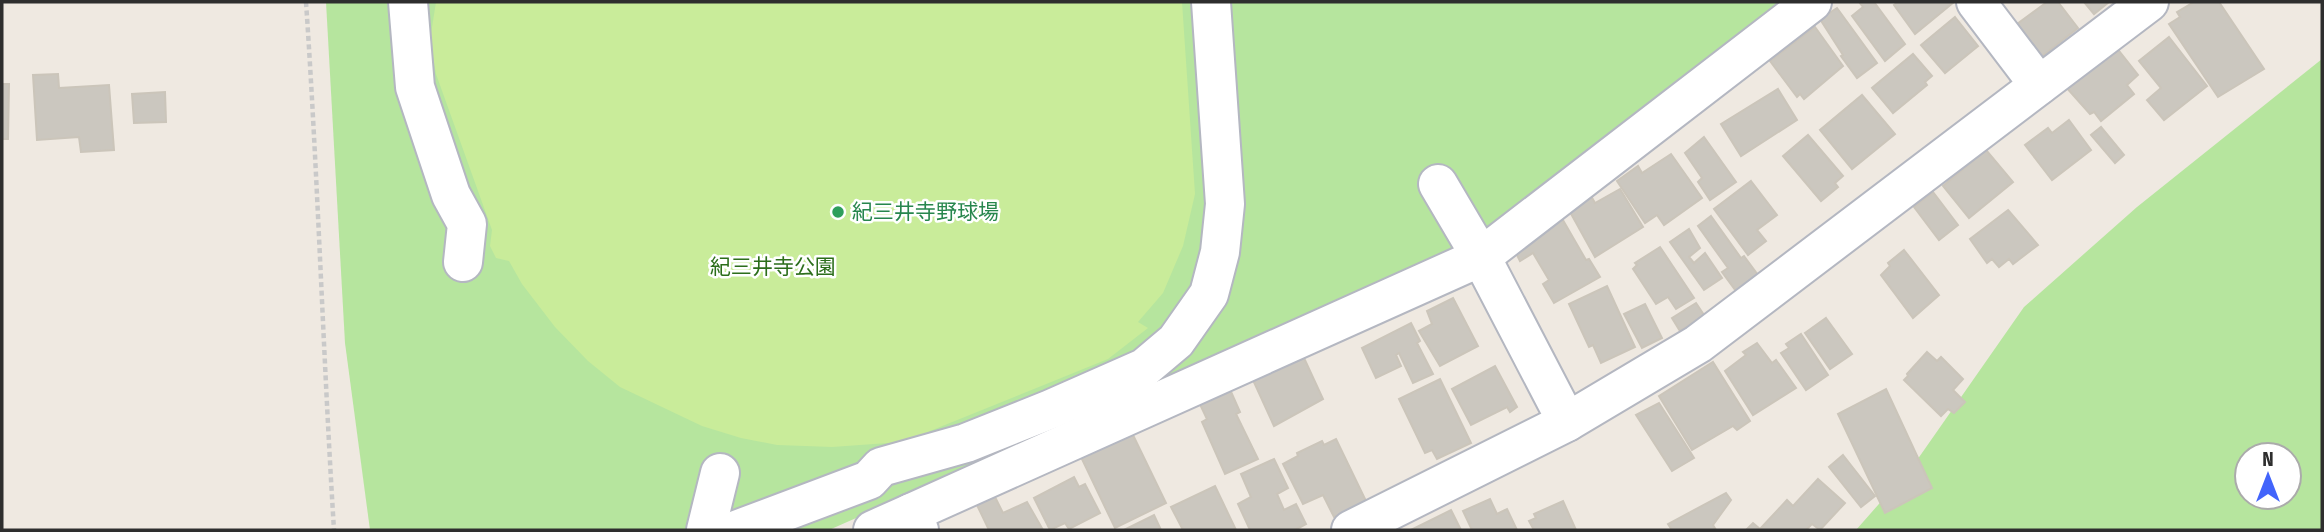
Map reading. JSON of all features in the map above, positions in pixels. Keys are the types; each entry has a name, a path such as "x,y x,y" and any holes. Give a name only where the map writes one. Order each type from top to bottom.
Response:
{"street":[{"path":"408,2 415,87 451,195 467,224 463,262"},
{"path":"736,530 869,480 881,467 966,443 1051,410 1144,368 1176,341 1209,294 1220,252 1225,204 1211,2"},
{"path":"873,530 915,522 1481,257 1812,2"},
{"path":"1976,2 2039,85"},
{"path":"1350,530 1567,422 1698,344 2149,2"},
{"path":"1438,184 1481,257 1567,422"},
{"path":"706,530 720,472"}],"path":[{"path":"306,2 317,162 334,530"}],"green space":[{"name":"紀三井寺公園","path":"326,2 1790,2 1513,215 1442,259 829,530 370,530 345,343"},
{"name":"紀三井寺野球場","path":"436,2 1182,2 1195,194 1183,246 1163,293 1138,322 1148,328 1108,359 930,431 916,441 832,447 777,445 702,426 620,387 588,361 555,327 522,284 509,261 496,258 490,246 492,230 436,74 430,40"},
{"path":"2322,59 2322,530 1856,530 1915,463 2024,307 2137,207"}],"building":[{"path":"1859,2 1874,2 1905,44 1885,61 1852,16 1863,7"},
{"path":"1898,2 1954,2 1915,34 1894,5"},
{"path":"2047,2 2058,2 2078,28 2037,60 2013,27"},
{"path":"2084,2 2109,2 2094,14"},
{"path":"2194,2 2219,2 2264,69 2218,97 2169,24 2180,17 2177,12"},
{"path":"1837,8 1877,63 1857,78 1820,19"},
{"path":"1955,17 1978,46 1945,73 1921,45"},
{"path":"1815,27 1843,66 1804,99 1800,94 1797,97 1770,61"},
{"path":"2169,37 2207,86 2164,120 2147,100 2161,88 2139,61"},
{"path":"2116,47 2138,75 2127,85 2134,94 2101,121 2094,112 2090,114 2066,87"},
{"path":"1913,54 1932,76 1925,82 1927,85 1893,113 1872,88"},
{"path":"58,74 59,88 109,85 114,150 81,152 79,137 37,140 33,75"},
{"path":"2,84 9,84 8,139 2,139"},
{"path":"1778,89 1797,120 1741,156 1721,124"},
{"path":"165,92 166,122 134,123 132,94"},
{"path":"1862,95 1895,134 1852,169 1820,130"},
{"path":"2069,120 2091,150 2052,180 2025,145 2048,128 2052,133"},
{"path":"2101,127 2124,155 2115,163 2091,135"},
{"path":"1808,135 1843,176 1835,183 1838,187 1821,201 1783,156"},
{"path":"1704,137 1736,182 1710,200 1698,182 1702,178 1685,153"},
{"path":"1986,150 2013,182 1969,218 1943,186"},
{"path":"1671,154 1702,198 1664,225 1657,215 1645,223 1617,181 1638,166 1642,173"},
{"path":"1751,181 1777,215 1757,230 1766,241 1748,255 1714,209"},
{"path":"1620,189 1643,227 1595,257 1569,210 1591,196 1595,203"},
{"path":"1933,192 1958,225 1939,240 1914,207"},
{"path":"2008,210 2038,245 2013,264 2009,259 1999,267 1992,259 1987,263 1970,239"},
{"path":"1560,215 1586,260 1589,259 1600,277 1554,303 1543,284 1549,280 1533,253 1520,261 1514,249"},
{"path":"1711,216 1741,258 1744,256 1758,275 1736,291 1722,272 1728,268 1698,226"},
{"path":"1689,229 1700,248 1689,257 1694,263 1705,253 1722,278 1704,290 1670,242"},
{"path":"1660,247 1694,298 1676,309 1668,297 1656,304 1633,269 1637,265 1635,263"},
{"path":"1904,250 1939,295 1913,318 1881,275 1890,266 1888,263"},
{"path":"1607,286 1635,347 1601,363 1593,345 1589,347 1569,304"},
{"path":"1453,298 1478,346 1440,366 1419,331 1432,324 1427,311"},
{"path":"1696,303 1704,315 1680,331 1672,318"},
{"path":"1645,304 1662,338 1642,348 1624,314"},
{"path":"1826,318 1852,354 1830,369 1805,333"},
{"path":"1411,323 1420,341 1417,343 1433,374 1413,383 1399,353 1396,355 1401,366 1376,378 1362,348"},
{"path":"1801,334 1828,375 1806,390 1781,353 1789,348 1786,344"},
{"path":"1757,343 1772,363 1776,360 1796,388 1753,415 1725,371 1746,355 1743,352"},
{"path":"1927,352 1937,361 1941,357 1963,379 1953,390 1965,402 1954,413 1948,409 1941,416 1904,380"},
{"path":"1304,358 1323,399 1274,426 1253,380"},
{"path":"1713,362 1750,421 1737,430 1733,426 1692,450 1659,396"},
{"path":"1495,366 1517,407 1510,412 1507,407 1471,425 1452,389"},
{"path":"1440,379 1471,443 1437,459 1432,450 1425,453 1399,399"},
{"path":"1228,385 1240,412 1236,414 1258,459 1225,474 1202,422 1207,419 1197,398"},
{"path":"1886,389 1932,488 1885,513 1838,414"},
{"path":"1659,403 1694,458 1672,471 1636,415"},
{"path":"1132,433 1166,503 1115,528 1081,457"},
{"path":"1336,439 1366,501 1334,517 1323,495 1303,504 1283,464 1298,456 1297,453 1322,441 1324,445"},
{"path":"1843,455 1875,496 1861,507 1829,467"},
{"path":"1274,459 1288,488 1277,494 1284,510 1296,504 1306,524 1295,530 1250,530 1238,504 1251,497 1241,474"},
{"path":"1074,477 1079,487 1085,484 1100,513 1069,529 1065,523 1050,530 1034,498"},
{"path":"1818,479 1845,503 1820,530 1812,524 1806,530 1746,530 1753,523 1760,529 1787,500 1793,506"},
{"path":"1215,486 1236,530 1183,530 1171,507"},
{"path":"1726,493 1731,500 1713,525 1716,530 1672,530 1668,524"},
{"path":"994,495 1003,513 1027,502 1043,530 989,530 976,503"},
{"path":"1490,499 1497,514 1507,509 1517,530 1472,530 1463,511"},
{"path":"1563,501 1576,530 1534,530 1529,521 1536,518 1534,514"},
{"path":"1451,510 1461,530 1411,530"},
{"path":"1154,515 1161,530 1124,530"}],"place":[{"name":"紀三井寺野球場","path":"838,212"}]}
